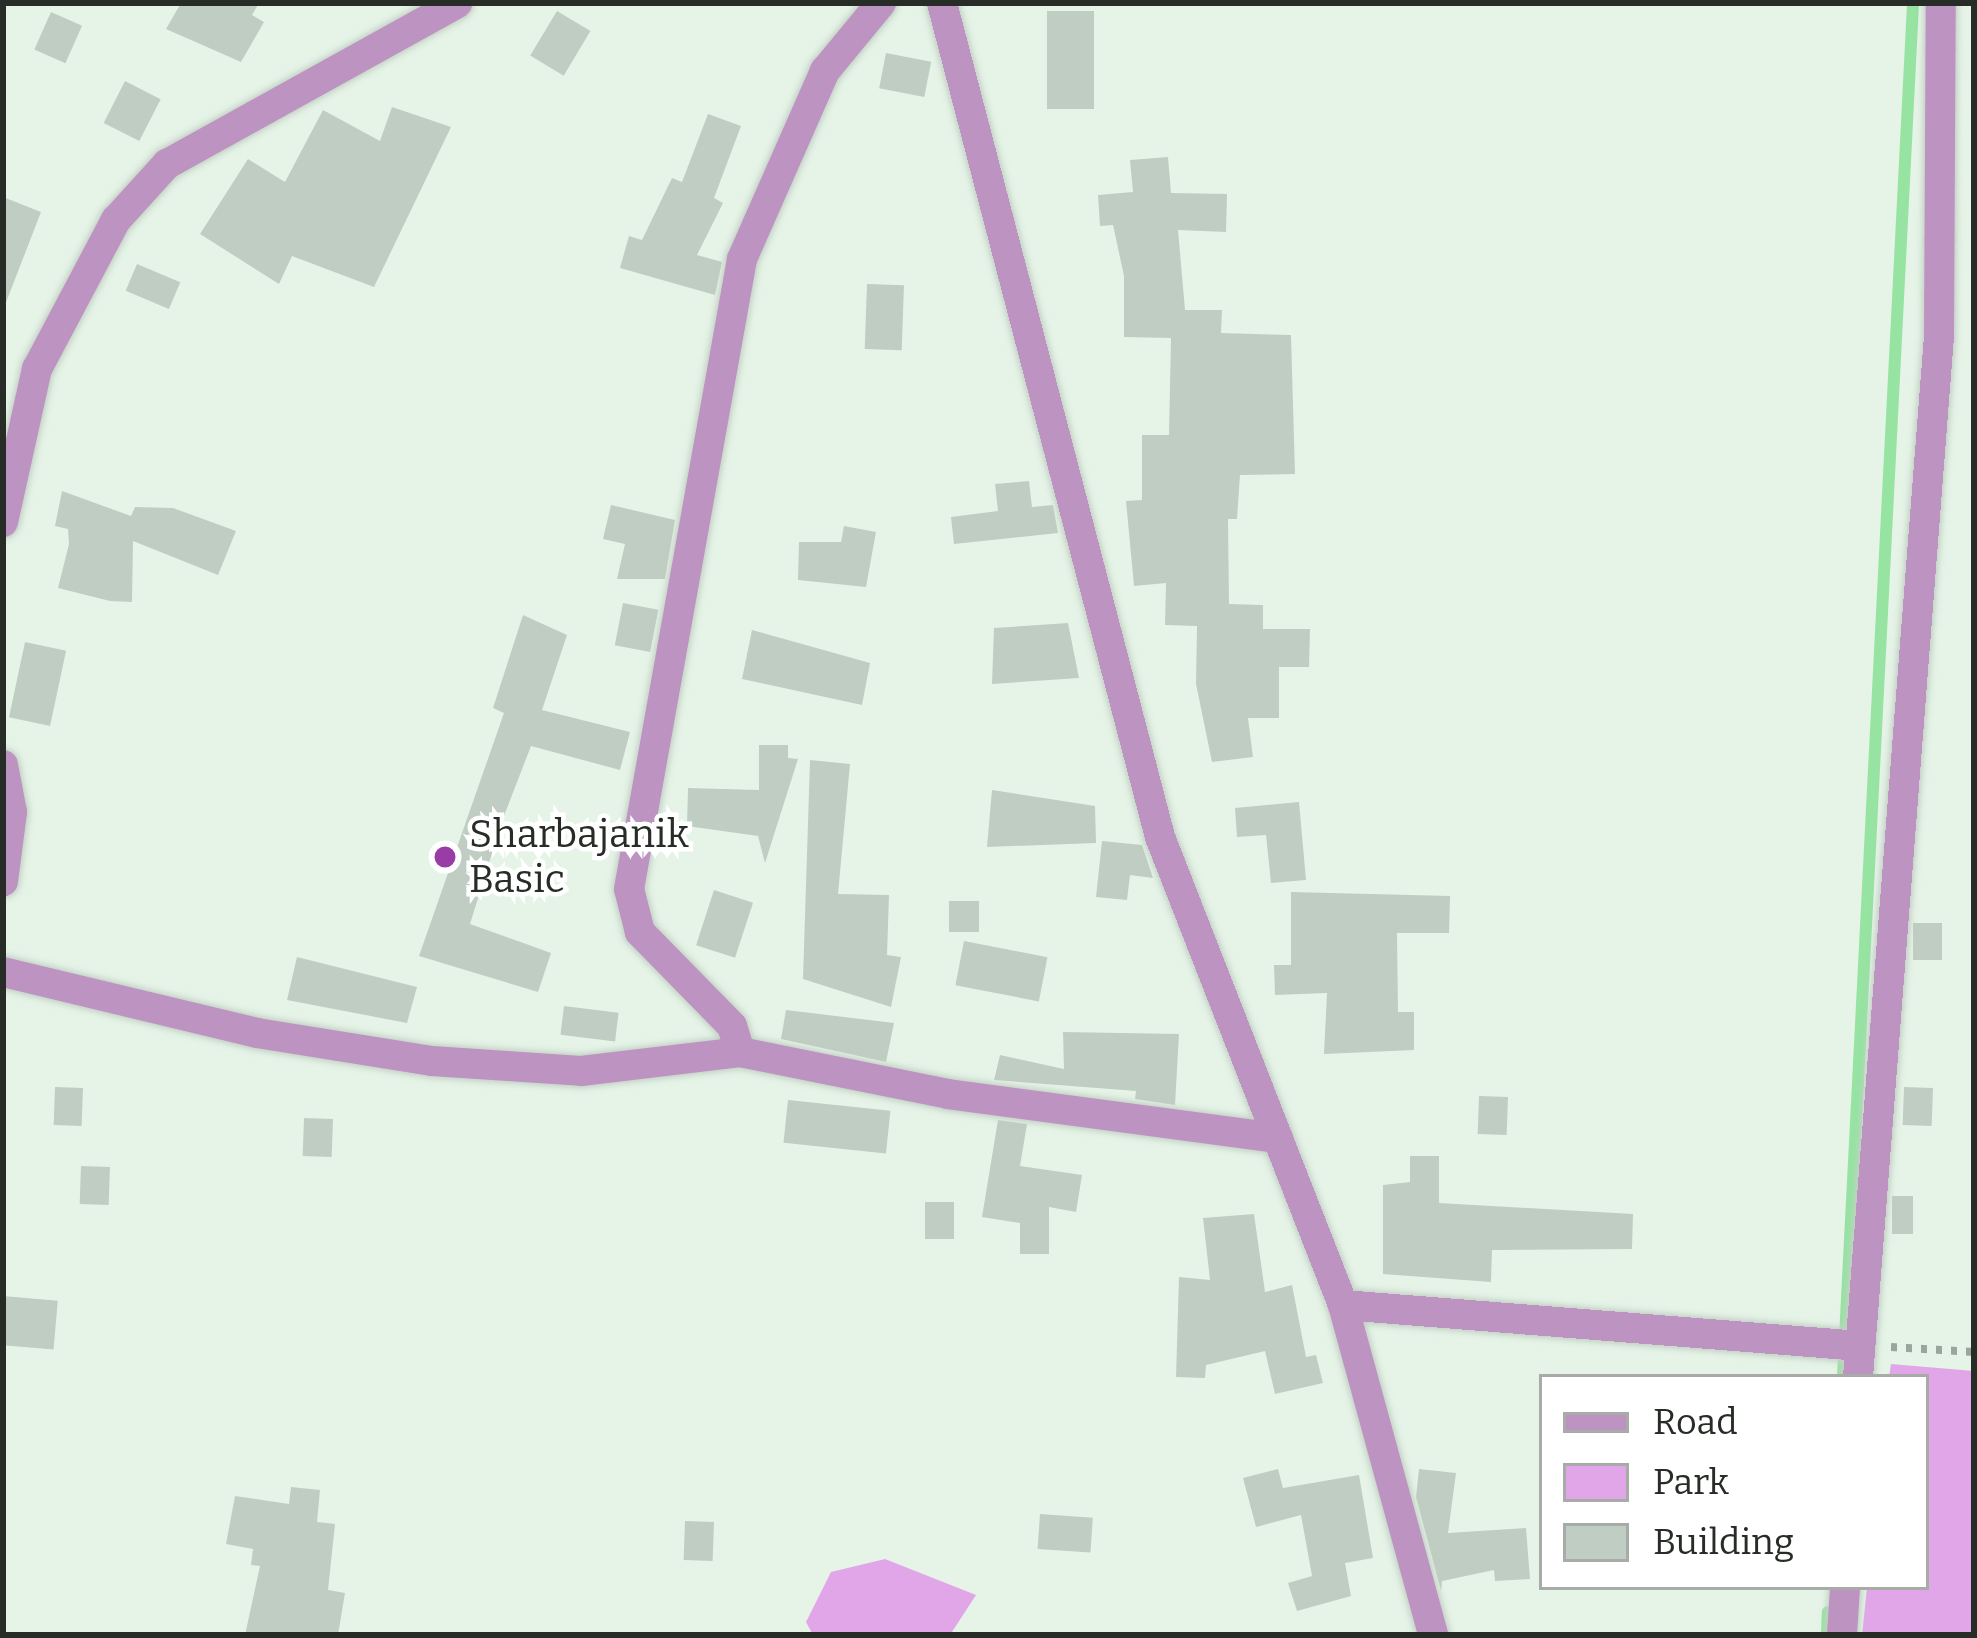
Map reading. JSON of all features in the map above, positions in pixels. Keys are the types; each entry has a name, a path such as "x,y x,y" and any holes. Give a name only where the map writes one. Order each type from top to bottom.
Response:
{"street":[{"path":"3,522 37,368 116,220 167,164 457,3"},
{"path":"740,1052 732,1026 640,932 629,889 742,259 825,71 881,3"},
{"path":"942,3 1160,837 1343,1305 1433,1635"},
{"path":"1343,1305 1859,1361 1939,336 1941,3"},
{"path":"3,764 11,812 3,880"},
{"path":"3,972 257,1033 500,1069 581,1071 740,1052 1032,1108 1278,1138"},
{"path":"1842,1635 1845,1590"}],"path":[{"path":"1859,1361 1974,1352"}],"green space":[{"path":"1891,1364 1974,1371 1974,1635 1862,1635 1867,1590 1929,1590 1929,1374 1889,1374"},
{"path":"885,1559 976,1595 950,1635 813,1635 806,1622 831,1572"}],"building":[{"path":"181,3 259,3 252,15 264,22 241,62 166,29"},
{"path":"557,11 590,31 564,76 530,56"},
{"path":"1047,11 1094,11 1094,109 1047,109"},
{"path":"51,12 82,26 65,63 34,49"},
{"path":"886,53 931,62 924,97 879,88"},
{"path":"125,81 161,99 139,141 104,123"},
{"path":"392,107 451,127 374,287 292,256 279,284 200,234 248,159 285,182 323,110 380,141"},
{"path":"708,114 741,126 714,198 723,203 697,255 722,262 715,295 620,268 629,236 642,240 672,178 682,182"},
{"path":"1168,157 1171,193 1227,194 1226,232 1178,230 1185,310 1222,310 1221,333 1291,335 1295,474 1240,475 1237,519 1228,519 1229,604 1263,605 1263,629 1310,629 1309,667 1279,667 1279,718 1248,718 1253,757 1212,762 1196,684 1197,626 1165,625 1166,583 1134,586 1126,501 1142,500 1142,435 1169,435 1171,338 1124,337 1124,276 1113,225 1100,226 1098,195 1133,192 1130,160"},
{"path":"3,197 41,212 5,305 3,305"},
{"path":"137,264 180,282 169,309 126,291"},
{"path":"867,284 904,285 902,350 865,349"},
{"path":"1029,481 1032,507 1053,505 1058,533 954,544 951,517 998,511 995,484"},
{"path":"62,491 131,516 135,507 173,508 236,531 218,575 133,541 132,602 110,601 58,588 69,544 68,529 55,526"},
{"path":"611,505 675,520 665,579 617,579 625,544 603,539"},
{"path":"844,526 876,532 866,587 798,580 799,542 841,542"},
{"path":"623,603 658,610 650,652 615,645"},
{"path":"523,615 567,635 542,710 630,732 620,770 531,746 502,821 470,924 551,953 538,992 419,956 504,713 493,708"},
{"path":"1068,623 1079,678 992,684 994,628"},
{"path":"752,630 870,663 862,705 742,679"},
{"path":"25,642 66,651 50,726 9,717"},
{"path":"759,745 788,745 788,758 798,759 765,863 758,836 687,826 688,788 759,790"},
{"path":"810,760 850,764 838,894 889,895 887,955 901,957 891,1007 803,979"},
{"path":"992,790 1095,806 1096,843 987,847"},
{"path":"1299,802 1306,880 1271,883 1266,835 1237,837 1235,808"},
{"path":"1102,841 1142,845 1153,878 1130,875 1127,900 1096,897"},
{"path":"714,890 753,903 735,958 696,945"},
{"path":"1291,892 1450,896 1449,933 1397,933 1398,1012 1414,1012 1414,1050 1324,1054 1327,993 1275,995 1274,965 1291,965"},
{"path":"949,901 979,901 979,932 949,932"},
{"path":"1913,923 1942,923 1942,960 1913,960"},
{"path":"964,941 1047,957 1039,1001 955,985"},
{"path":"297,957 417,987 407,1023 287,1000"},
{"path":"564,1006 619,1013 615,1041 560,1035"},
{"path":"786,1010 894,1023 886,1062 781,1039"},
{"path":"1063,1032 1179,1034 1175,1105 1135,1099 1136,1091 994,1080 1000,1055 1064,1069"},
{"path":"55,1087 83,1088 82,1126 54,1125"},
{"path":"1904,1087 1933,1088 1932,1126 1903,1125"},
{"path":"1479,1096 1508,1097 1507,1135 1478,1134"},
{"path":"788,1100 890,1111 886,1154 784,1143"},
{"path":"304,1118 333,1119 332,1157 303,1156"},
{"path":"998,1120 1027,1124 1020,1166 1082,1175 1076,1212 1049,1207 1049,1254 1020,1254 1020,1223 982,1217"},
{"path":"1410,1156 1439,1156 1439,1203 1633,1214 1632,1249 1492,1250 1491,1282 1383,1274 1383,1185 1410,1182"},
{"path":"81,1166 110,1167 109,1205 80,1204"},
{"path":"1892,1196 1913,1196 1913,1234 1892,1234"},
{"path":"925,1202 954,1202 954,1239 925,1239"},
{"path":"1254,1214 1265,1292 1292,1285 1306,1357 1316,1355 1323,1383 1275,1394 1265,1351 1206,1365 1205,1378 1176,1377 1179,1277 1210,1280 1203,1218"},
{"path":"3,1296 58,1301 54,1350 3,1345"},
{"path":"1278,1469 1283,1488 1359,1475 1373,1558 1345,1563 1351,1596 1297,1611 1288,1583 1312,1576 1301,1515 1256,1527 1243,1478"},
{"path":"1419,1469 1456,1473 1448,1533 1526,1528 1530,1579 1495,1581 1494,1570 1442,1581 1441,1591 1416,1497"},
{"path":"291,1487 320,1490 317,1522 335,1524 328,1590 345,1593 338,1635 245,1635 260,1566 251,1565 253,1549 226,1544 235,1496 289,1504"},
{"path":"1040,1514 1093,1518 1090,1553 1038,1549"},
{"path":"685,1521 714,1522 713,1561 684,1560"}],"waterway":[{"path":"1843,1374 1913,3"},
{"path":"1827,1635 1828,1612"}],"place":[{"name":"Sharbajanik Basic","path":"445,857"}]}
